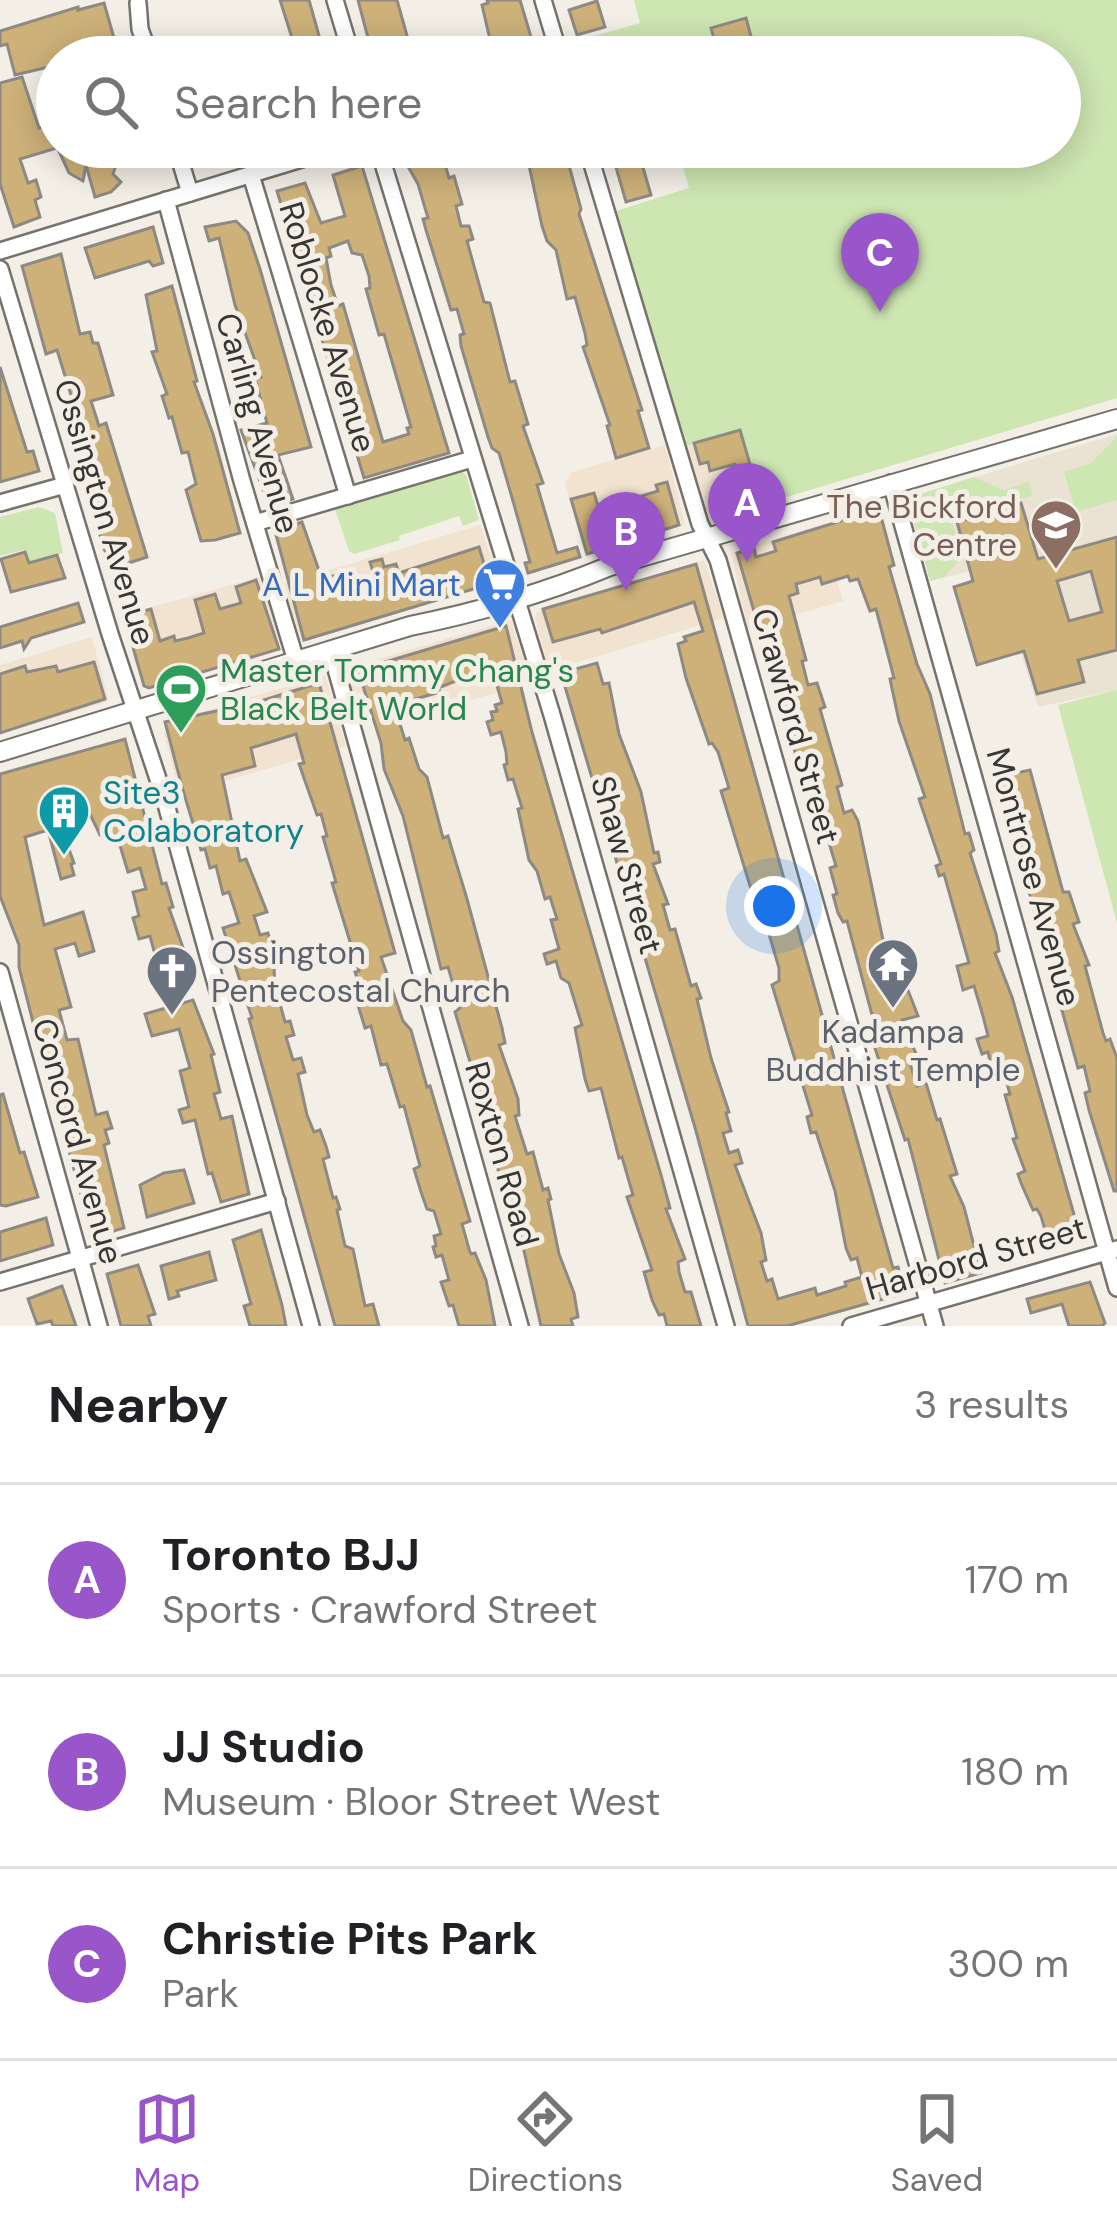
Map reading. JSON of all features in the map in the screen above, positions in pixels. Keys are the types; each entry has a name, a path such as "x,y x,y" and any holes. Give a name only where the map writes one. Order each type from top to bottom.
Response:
{"main road":[{"path":"0,752 296,661 516,600 610,566 1117,419"}],"street":[{"path":"335,0 346,36"},
{"path":"543,0 554,36"},
{"path":"138,3 142,36"},
{"path":"182,168 190,194"},
{"path":"0,251 274,168"},
{"name":"Shaw Street","path":"384,168 565,759 726,1326"},
{"name":"Crawford Street","path":"593,168 723,579 935,1326"},
{"name":"Roblocke Avenue","path":"251,175 348,496"},
{"name":"Carling Avenue","path":"166,200 296,661"},
{"name":"Ossington Avenue","path":"0,269 137,711 311,1326"},
{"path":"255,523 472,459"},
{"name":"Montrose Avenue","path":"890,483 1112,1250 1117,1288"},
{"path":"0,503 65,484"},
{"name":"Roxton Road","path":"331,651 520,1326"},
{"name":"Concord Avenue","path":"0,972 99,1326"},
{"path":"0,1282 277,1201"},
{"name":"Harbord Street","path":"851,1326 1112,1250"}],"shaded area":[{"path":"740,430 763,504 713,517 707,512 686,446"},
{"name":"The Bickford Centre","path":"1117,434 1117,690 1038,707 992,566 930,581 907,501"},
{"path":"665,445 685,525 586,556 565,484 572,472"},
{"path":"480,525 495,569 490,586 302,642 299,638 282,584"},
{"path":"820,525 843,601 748,629 731,553"},
{"path":"704,560 724,618 549,671 535,618 538,611"},
{"path":"260,577 279,650 146,688 122,615"},
{"path":"511,620 531,683 405,719 390,685 354,694 347,670 351,667"},
{"path":"92,637 106,702 0,734 0,665"},
{"path":"325,675 346,746 180,794 164,734 166,723"}],"green space":[{"path":"634,0 1117,0 1117,398 763,504 740,431 686,446 616,211 689,188 683,168 1081,168 1081,36 594,36 640,23"},
{"path":"1117,437 1117,500 1076,512 1064,472 1090,464"},
{"path":"461,471 479,520 463,526 459,516 399,536 400,540 354,554 349,551 335,509"},
{"path":"974,477 1003,490 1029,482 1033,496 973,508 951,518 962,558 944,577 930,581 908,498"},
{"path":"39,507 55,513 63,553 29,563 24,550 0,556 0,517"},
{"path":"1117,690 1117,923 1058,705"}],"building":[{"path":"280,0 309,0 319,36 291,36"},
{"path":"358,0 397,0 407,36 367,36"},
{"path":"520,0 531,36 489,36 482,5"},
{"path":"597,1 605,27 577,35 569,10"},
{"path":"104,3 113,36 36,36 36,70 15,75 7,44 0,46 0,31"},
{"path":"746,18 751,36 713,36 711,28"},
{"path":"22,77 36,119 36,154 20,159 28,183 36,180 40,217 14,227 0,184 0,83"},
{"path":"67,168 85,168 83,181"},
{"path":"87,168 115,168 113,174 121,182 111,192 95,197"},
{"path":"363,168 449,453 364,478 277,191 305,183 321,223 345,216 333,175","holes":["348,241 352,253 362,255 371,307 379,335 384,334 411,427 409,434 383,442 326,258 331,256 329,248"]},
{"path":"409,168 446,168 449,178 454,176 462,204 456,206 461,226 469,226 473,239 467,241 484,302 490,303 510,382 515,381 528,424 523,426 543,483 537,485 557,553 577,547 580,557 528,573 525,563 530,562 513,501 499,453 488,437 461,346 460,335 464,334 457,309 451,310 423,219 428,218"},
{"path":"530,168 570,168 579,214 642,410 638,411 649,448 616,458 610,425 583,347 587,345 575,297 567,299 556,250 542,226"},
{"path":"616,168 643,168 651,195 626,202"},
{"path":"236,221 248,233 260,269 311,447 278,455 293,499 269,506 241,430 267,423 255,379 261,377 235,305 219,238 209,241 205,227"},
{"path":"153,227 163,263 153,266 149,261 95,278 85,248"},
{"path":"61,254 80,334 90,332 93,343 98,343 113,395 91,401 99,426 106,423 147,557 114,568 104,549 64,412 75,408 57,350 46,354 22,266"},
{"path":"172,286 194,382 240,533 215,540 201,541 186,490 196,484 188,452 182,453 169,418 162,396 167,394 152,352 157,351 146,295"},
{"path":"0,367 27,452 33,451 39,471 0,482"},
{"path":"740,430 754,478 739,478 735,464 710,471 708,462 700,464 694,443"},
{"path":"667,482 679,525 587,554 571,499 594,493 599,509 658,491 656,485"},
{"path":"1021,503 1038,559 1117,537 1117,650 1078,660 1084,682 1037,694 1024,651 977,665 954,587 973,581 957,522","holes":["1091,571 1102,612 1069,621 1057,581"]},
{"path":"879,509 894,565 889,567 930,694 996,934 999,951 995,953 1012,997 1081,1239 1050,1248 1041,1216 1033,1210 1018,1174 1025,1171 1013,1139 1017,1138 1005,1095 1010,1094 1002,1067 991,1066 988,1052 982,1054 977,1039 988,1036 974,986 963,990 957,966 969,963 944,874 939,876 936,866 941,864 899,721 890,679 894,678 876,609 870,611 858,579 850,581 848,576 822,584 820,577 796,584 798,593 789,596 808,685 817,683 825,707 820,709 842,785 837,787 844,813 852,810 858,821 886,954 893,952 918,1016 902,1020 919,1061 910,1063 917,1086 926,1083 940,1119 957,1174 950,1176 964,1207 981,1273 945,1283 908,1139 872,1039 876,1030 847,921 838,913 833,895 837,894 830,868 836,866 806,779 802,779 737,553 754,548 756,557 776,551 773,542"},
{"path":"302,522 322,579 348,572 352,585 375,578 370,562 382,559 384,567 396,564 399,573 479,547 490,584 304,640 275,531"},
{"path":"25,552 29,563 57,555 65,578 11,592 1,559"},
{"path":"696,564 893,1268 898,1267 905,1293 787,1326 748,1326 696,1131 561,673 597,663 603,684 609,683 619,734 641,792 654,853 658,852 660,862 653,864 668,904 663,905 670,930 675,929 691,986 696,984 701,998 697,999 711,1058 729,1112 731,1131 723,1133 729,1153 738,1150 742,1163 735,1165 761,1233 767,1281 772,1279 778,1299 815,1288 817,1295 846,1286 845,1282 862,1277 857,1258 851,1260 846,1248 835,1191 816,1132 811,1133 807,1117 812,1115 772,985 779,981 779,968 766,924 756,924 753,913 758,912 721,791 729,788 718,752 709,744 678,644 703,631 694,602 602,633 600,629 553,642 543,609"},
{"path":"256,580 279,649 144,686 124,616 151,609 160,641 188,638 204,633 195,600 215,594 220,609 241,603 236,587"},
{"path":"78,603 84,622 31,638 24,649 22,641 0,648 0,627"},
{"path":"506,626 532,732 661,1175 670,1208 666,1209 685,1259 678,1262 679,1272 701,1326 667,1326 652,1300 644,1272 652,1270 627,1197 633,1195 622,1157 601,1088 589,1091 585,1079 575,1028 582,1025 569,983 561,978 556,961 547,964 544,954 559,949 551,920 557,919 529,860 518,809 522,808 513,779 508,780 501,732 491,735 487,722 493,720 495,705 502,703 494,675 453,682 438,688 440,692 394,705 405,740 409,738 419,769 427,777 443,838 448,836 467,899 502,1028 505,1043 499,1045 518,1099 519,1115 515,1116 527,1154 533,1152 543,1190 548,1188 551,1199 559,1254 574,1293 578,1317 571,1319 573,1326 541,1326 517,1220 513,1221 474,1087 455,1012 460,1008 448,967 441,969 403,816 384,769 381,743 358,670"},
{"path":"94,662 105,699 0,733 0,674 25,666 27,672 56,666 58,672"},
{"path":"319,683 395,953 381,957 430,1086 470,1221 462,1224 486,1280 495,1326 459,1326 453,1305 449,1306 441,1282 449,1280 442,1255 436,1257 433,1247 434,1236 441,1234 414,1169 420,1166 404,1106 400,1107 387,1064 381,1065 371,1026 365,1028 356,999 363,997 355,972 359,971 332,883 336,882 321,814 317,815 299,764 304,763 296,734 251,748 255,766 222,775 240,861 246,859 267,912 254,916 260,935 268,933 273,950 275,986 285,1022 290,1021 294,1035 286,1037 293,1060 301,1058 305,1072 298,1074 307,1115 326,1146 329,1157 323,1159 340,1209 345,1246 353,1249 365,1306 373,1304 379,1326 335,1326 223,928 239,923 229,892 223,894 216,866 210,868 205,849 201,850 182,787 165,722"},
{"path":"125,739 162,884 166,883 173,907 169,908 186,956 186,982 164,988 150,936 139,939 133,892 146,889 140,868 128,872 118,839 113,841 110,832 100,835 90,814 59,822 74,863 74,875 61,879 48,830 25,837 44,925 83,912 94,951 79,956 75,943 55,949 71,1007 59,1010 67,1040 78,1039 96,1115 107,1112 112,1128 105,1130 109,1143 104,1145 124,1228 93,1237 68,1148 73,1146 60,1105 64,1104 36,1034 19,967 19,945 0,896 0,774"},
{"path":"1030,770 1063,892 1069,892 1079,922 1073,924 1089,965 1085,966 1103,1033 1117,1058 1117,1191 1089,1110 1084,1066 1078,1068 997,777"},
{"path":"193,1000 214,1054 220,1092 214,1094 221,1119 232,1116 249,1194 221,1202 212,1173 208,1174 195,1120 183,1123 179,1110 189,1107 180,1071 190,1068 179,1029 152,1036 145,1014"},
{"path":"3,1094 38,1197 6,1206 0,1205"},
{"path":"184,1170 194,1203 147,1217 140,1185 164,1173"},
{"path":"46,1218 53,1245 0,1261 0,1232"},
{"path":"261,1230 286,1326 250,1326 244,1306 251,1304 233,1240"},
{"path":"209,1252 216,1280 177,1291 179,1296 169,1299 161,1266"},
{"path":"138,1265 155,1314 148,1316 151,1326 121,1326 107,1274"},
{"path":"1090,1282 1105,1323 1102,1326 1069,1326 1062,1304 1031,1313 1027,1299"},
{"path":"62,1286 76,1326 53,1326 51,1321 37,1324 28,1299"}],"place":[{"name":"Christie Pits Park","path":"880,312"},
{"name":"Toronto BJJ","path":"747,562"},
{"name":"The Bickford Centre","path":"1056,571"},
{"name":"JJ Studio","path":"626,591"},
{"name":"A L Mini Mart","path":"500,630"},
{"name":"Master Tommy Chang's Black Belt World","path":"181,735"},
{"name":"Site3 Colaboratory","path":"64,857"},
{"name":"Kadampa Buddhist Temple","path":"893,1010"},
{"name":"Ossington Pentecostal Church","path":"172,1017"}]}
